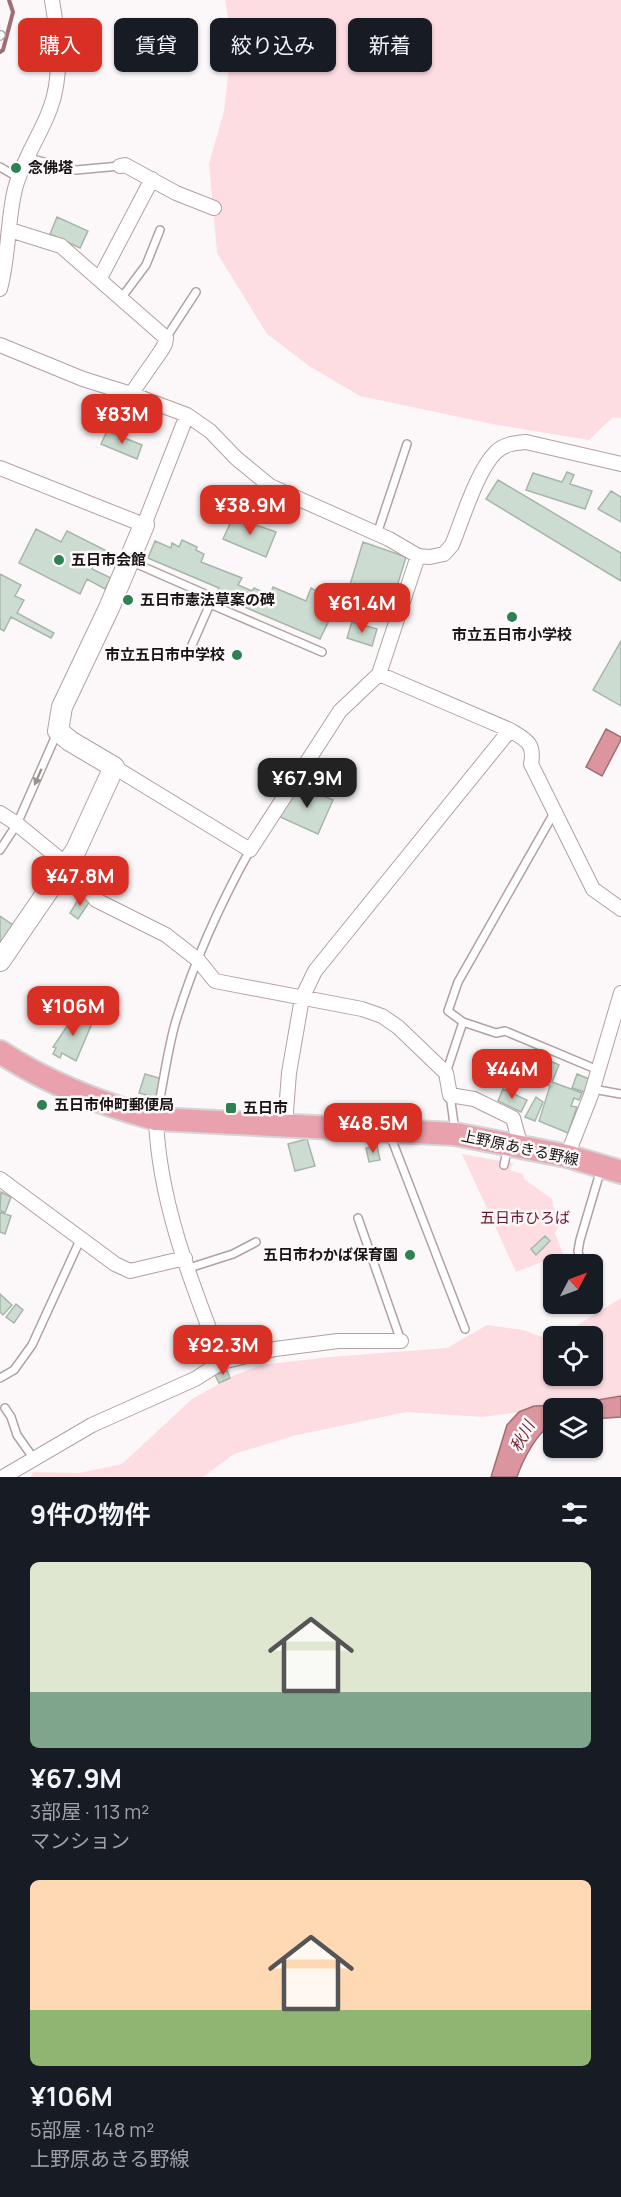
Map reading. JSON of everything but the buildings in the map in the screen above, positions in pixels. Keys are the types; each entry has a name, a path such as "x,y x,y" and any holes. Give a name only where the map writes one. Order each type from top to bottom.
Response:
{"main road":[{"name":"上野原あきる野線","path":"0,1052 44,1079 66,1089 114,1108 156,1119 455,1134 511,1152 567,1156 611,1169"}],"street":[{"path":"0,289 5,270 15,190 51,107 58,79 58,54 52,0"},
{"path":"120,166 125,165 176,193 214,208"},
{"path":"100,278 152,179"},
{"path":"10,230 61,246 122,297 166,338 161,351 131,394"},
{"path":"0,345 83,379 187,415 210,431 236,458 270,486 377,534 418,556 430,558 444,554 452,545 485,467 496,452 510,444 526,442 621,464"},
{"path":"187,415 130,561 62,707 58,730 70,741 250,850 340,711 379,674 418,556"},
{"path":"0,468 144,525"},
{"path":"379,674 510,730 528,742 533,752 531,764 593,889 621,909"},
{"path":"285,1125 289,1072 302,998 315,971 510,730"},
{"path":"0,961 76,850 114,767"},
{"path":"0,813 67,865 96,900 166,935 198,960 215,981 362,1009 382,1016 398,1027 446,1073 450,1095 474,1099 513,1119 511,1152"},
{"path":"567,1156 593,1089 621,993"},
{"path":"156,1119 161,1176 194,1289 222,1362"},
{"path":"0,1179 115,1264 130,1271 187,1263"},
{"path":"3,1477 9,1471 92,1425 195,1379 222,1362 275,1349 338,1341 401,1341"}],"lane":[{"path":"28,158 76,170 120,166"},
{"path":"0,167 19,178"},
{"path":"122,297 146,265 160,230"},
{"path":"166,338 196,292"},
{"path":"377,534 407,444"},
{"path":"130,561 212,597 192,645"},
{"path":"210,604 322,652"},
{"path":"0,850 17,824 58,730"},
{"path":"555,812 458,982 448,1011 463,1022 496,1033 505,1031 598,1070"},
{"path":"156,1119 175,1024 198,960 230,886 250,850"},
{"path":"446,1073 463,1022"},
{"path":"593,1089 621,1094"},
{"path":"450,1095 455,1134"},
{"path":"388,1130 465,1329"},
{"path":"579,1254 580,1240 611,1169"},
{"path":"358,1218 401,1341"},
{"path":"0,1378 14,1370 32,1345 81,1238"},
{"path":"187,1263 233,1254 256,1242"},
{"path":"5,1408 11,1417 17,1435 34,1459"}],"green space":[{"path":"225,0 621,0 621,418 613,417 589,440 492,424 360,396 309,366 267,334 217,253 209,164 224,111 229,72 336,72 336,18 228,18"},
{"name":"五日市ひろば","path":"462,1154 513,1163 510,1170 523,1174 524,1179 552,1199 558,1227 555,1233 563,1254 543,1254 543,1262 516,1272"},
{"path":"621,1298 621,1396 603,1399 543,1398 543,1406 483,1417 406,1412 293,1436 234,1454 203,1477 31,1477 33,1472 79,1473 122,1464 192,1399 235,1375 261,1365 447,1348 487,1325 523,1330 543,1337 543,1386 603,1386 603,1326 576,1326 595,1314 603,1314 603,1309"}],"water":[{"path":"606,729 621,737 621,740 602,776 586,767"},
{"path":"621,1396 621,1417 603,1418 603,1399"},
{"name":"秋川","path":"534,1406 543,1406 543,1432 536,1439 517,1477 491,1477 507,1425 519,1412"}],"waterway":[{"path":"0,52 3,50 13,12 9,0"}],"place":[{"name":"念佛塔","path":"16,168"},
{"name":"五日市会館","path":"59,560"},
{"name":"五日市憲法草案の碑","path":"128,600"},
{"name":"市立五日市小学校","path":"512,617"},
{"name":"市立五日市中学校","path":"237,655"},
{"name":"五日市仲町郵便局","path":"42,1105"},
{"name":"五日市","path":"231,1108"},
{"name":"五日市わかば保育園","path":"410,1255"}]}
